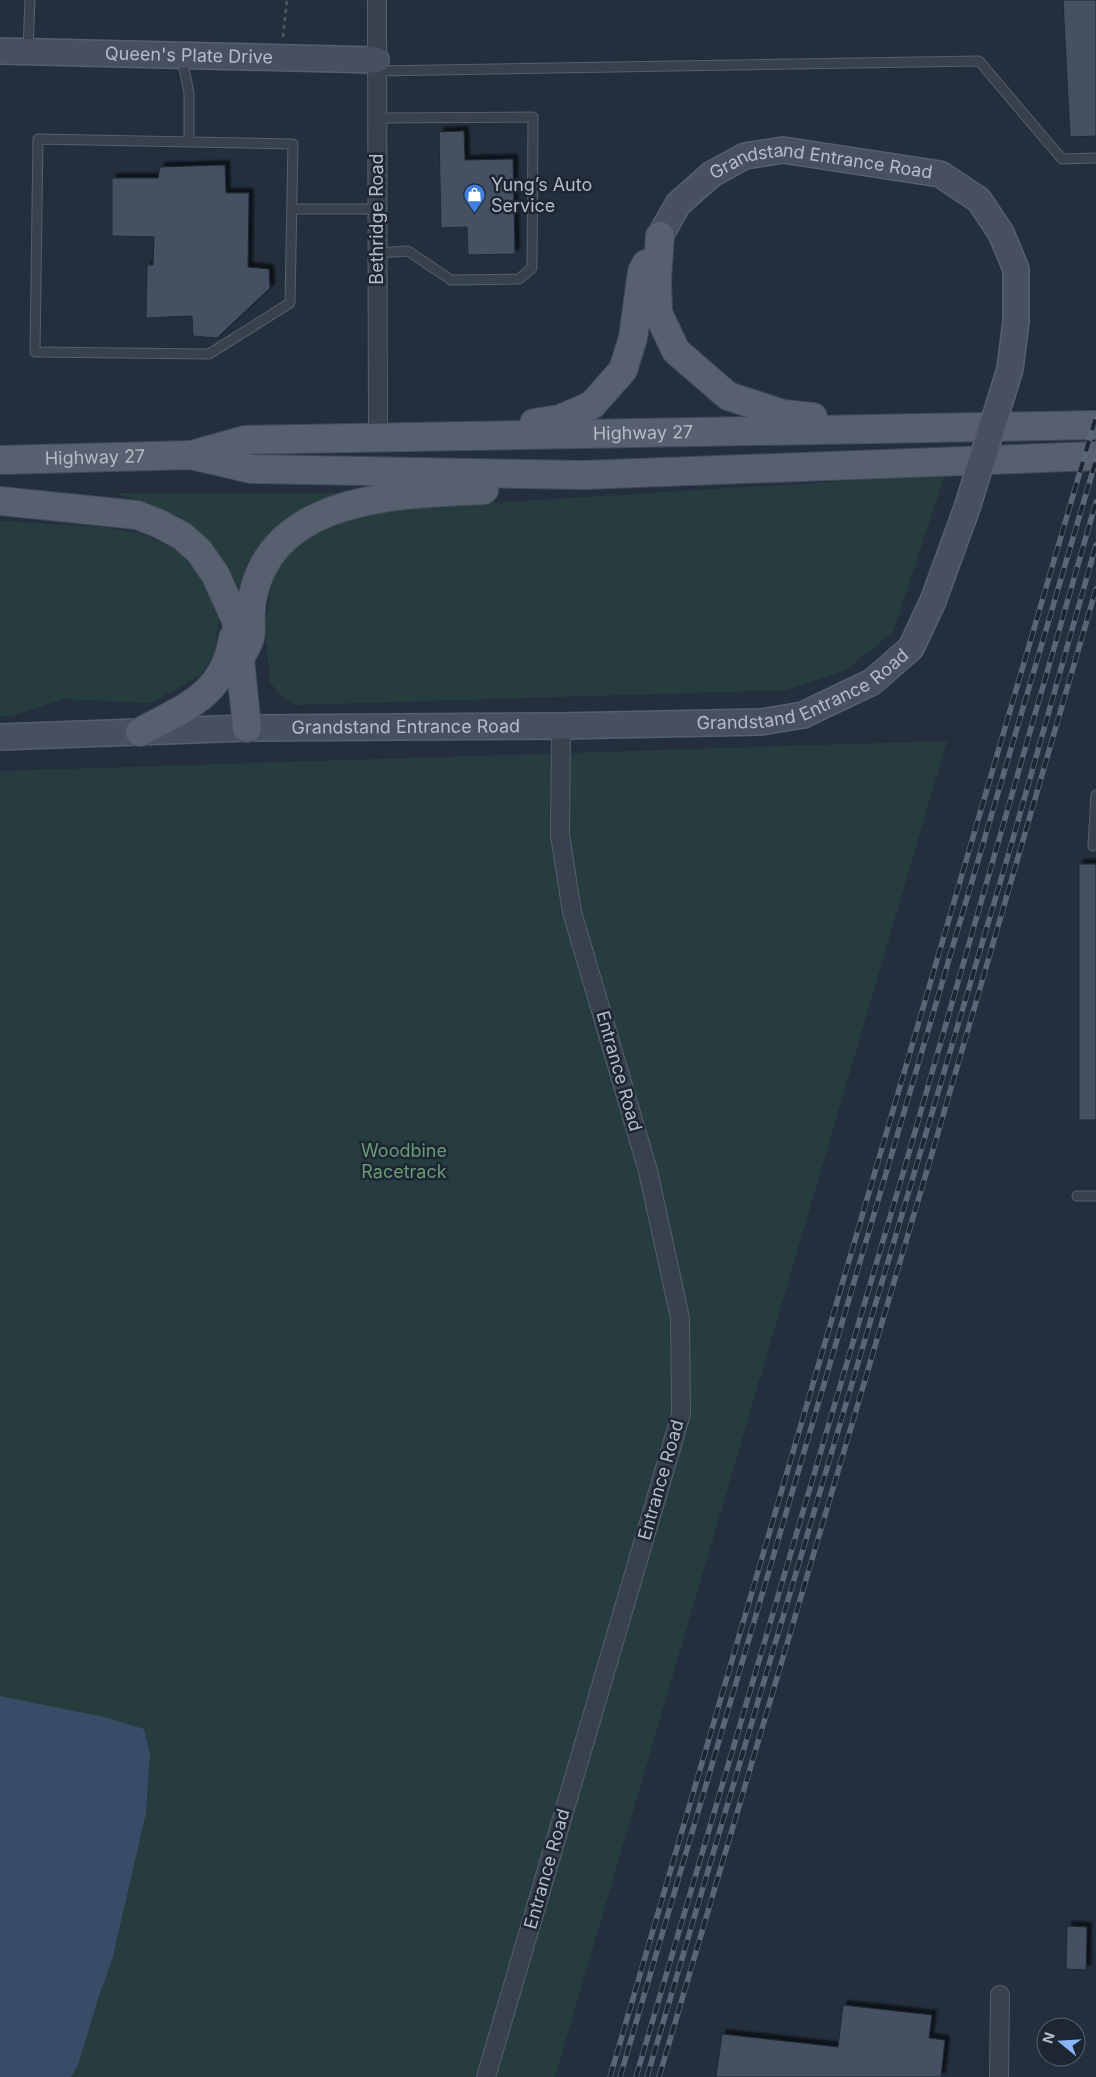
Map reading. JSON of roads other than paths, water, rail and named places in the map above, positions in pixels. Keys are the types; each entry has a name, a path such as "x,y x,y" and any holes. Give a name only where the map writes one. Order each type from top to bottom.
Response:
{"main road":[{"path":"660,236 657,279 658,313 676,351 728,396 783,414 934,429"},
{"path":"429,436 560,419 592,405 623,370 633,338 642,272 660,236"},
{"name":"Highway 27","path":"191,456 244,440 1096,425"},
{"name":"Highway 27","path":"0,460 191,456 251,469 584,475 1096,456"},
{"path":"240,658 250,637 251,609 257,581 266,562 281,542 300,525 335,508 412,494 510,488 584,475"},
{"path":"0,501 137,515 160,524 182,536 199,551 216,574 236,620 247,728"},
{"path":"140,732 204,696 216,683 231,652 236,620"}],"street":[{"name":"Bethridge Road","path":"377,0 378,437"},
{"name":"Queen's Plate Drive","path":"0,51 281,58 376,66"},
{"name":"Grandstand Entrance Road","path":"0,737 247,728 561,726 762,722 803,715 872,682 911,648 933,601 967,508 1010,369 1016,321 1016,268 1001,233 979,200 940,174 783,150 745,156 712,174 678,204 660,236"},
{"name":"Entrance Road","path":"486,2077 681,1414 680,1318 648,1171 572,912 560,835 561,726"},
{"path":"999,2077 1000,1996"}],"lane":[{"path":"28,52 30,0"},
{"path":"181,55 189,93 189,142"},
{"path":"376,66 979,61 1062,159 1096,158"},
{"path":"377,118 533,117 532,268 519,278 451,280 408,251 377,253"},
{"path":"38,140 189,142 293,144 290,303 209,354 35,352 38,140"},
{"path":"292,209 377,209"},
{"path":"1093,846 1096,795"},
{"path":"1077,1196 1096,1196"}],"water":[{"path":"0,1696 104,1717 144,1729 150,1753 146,1813 112,1960 78,2065 71,2077 0,2077"}],"railway":[{"path":"610,2077 1096,417"},
{"path":"620,2077 1096,460"},
{"path":"636,2077 906,1163 1096,502"},
{"path":"647,2077 1010,849 1096,545"},
{"path":"659,2077 933,1150 1096,589"}],"place":[{"name":"Yung’s Auto Service","path":"475,214"}],"park label":[{"name":"Woodbine Racetrack","path":"404,1161"}]}
